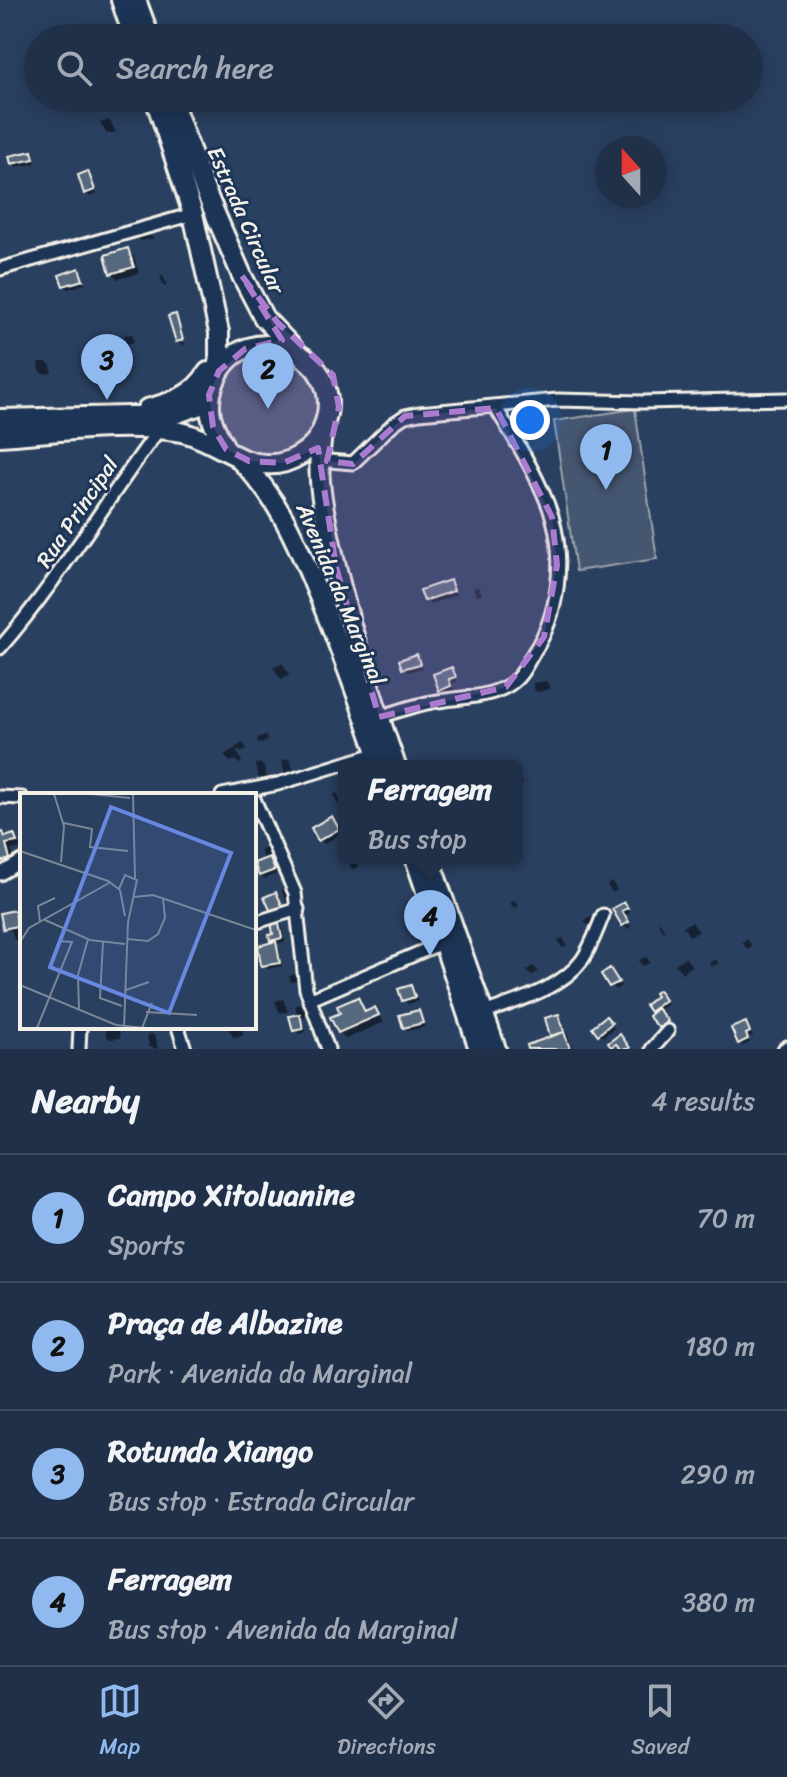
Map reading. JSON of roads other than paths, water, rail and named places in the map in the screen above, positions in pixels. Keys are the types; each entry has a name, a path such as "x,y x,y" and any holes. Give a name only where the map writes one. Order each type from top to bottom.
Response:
{"main road":[{"path":"121,0 129,24"},
{"path":"136,0 145,24"},
{"name":"Estrada Circular","path":"160,112 193,214 220,343 217,375"},
{"name":"Estrada Circular","path":"176,112 204,188 242,276 264,318 295,350"},
{"path":"242,276 278,323 317,354 333,375 339,407 329,461 325,514"},
{"path":"125,415 173,402 199,386 212,358 213,314"},
{"path":"0,419 172,415 187,412 200,405 230,358 245,349 262,345 279,345 295,350 310,361 322,376 328,394 328,413 323,431 313,445 283,463 266,465 249,461 206,439 185,433 146,429 0,436"},
{"path":"217,375 209,395 209,410 213,427 230,451"},
{"path":"105,430 155,435 187,443 225,463 251,486 295,539"},
{"name":"Avenida da Marginal","path":"323,431 318,477 325,514 349,620 394,760"},
{"name":"Avenida da Marginal","path":"230,451 269,491 295,539 344,656 380,760"},
{"path":"417,864 479,1049"},
{"path":"431,864 496,1049"}],"street":[{"path":"0,269 193,214"},
{"path":"329,461 356,461 405,416 434,410 496,408 558,400 787,399"},
{"path":"379,717 427,702 475,696 506,687 523,672 549,624 557,592 552,517 516,441 496,408"},
{"name":"Rua Principal","path":"0,648 65,567 101,508 155,435"},
{"path":"256,794 338,771"},
{"path":"0,797 20,798"},
{"path":"256,804 289,874 298,909 309,1000 328,1049"},
{"path":"0,874 20,862"},
{"path":"256,922 298,909"},
{"path":"484,1013 526,997 571,971 585,956 603,915"},
{"path":"309,1000 444,942"},
{"path":"79,1049 80,1029"},
{"path":"179,1029 185,1049"},
{"path":"652,1049 668,1031"}],"place":[{"name":"Rotunda Xiango","path":"107,400"},
{"name":"Praça de Albazine","path":"268,409"},
{"name":"Campo Xitoluanine","path":"606,490"},
{"name":"Ferragem","path":"430,956"}]}
